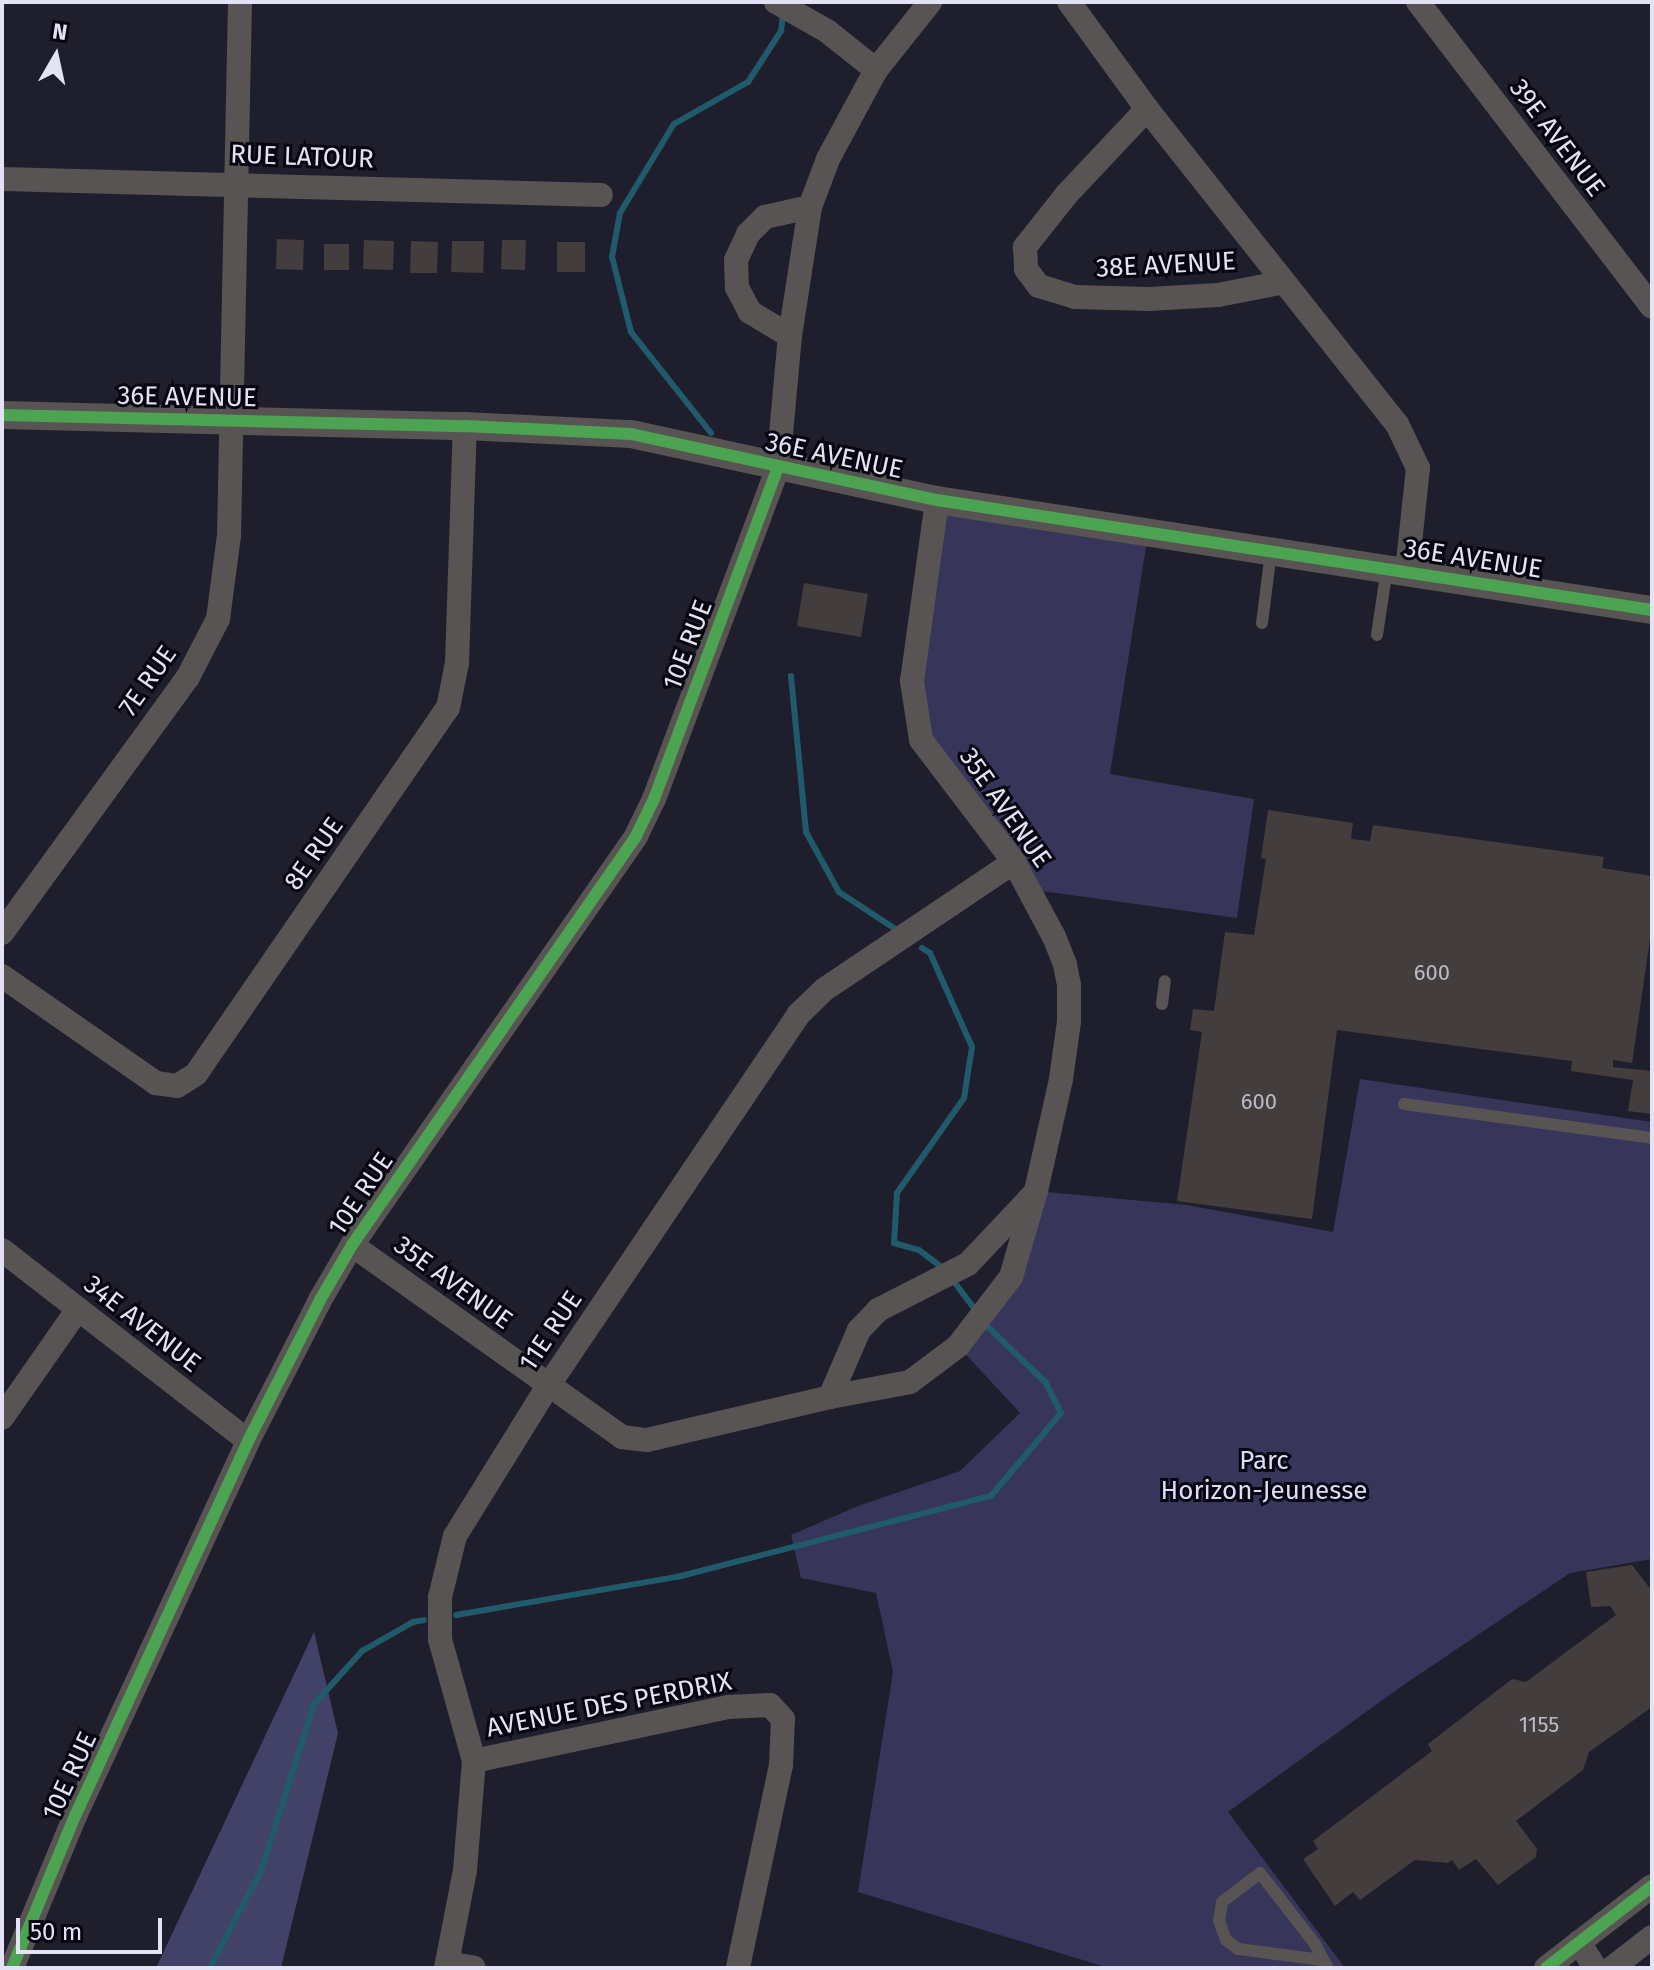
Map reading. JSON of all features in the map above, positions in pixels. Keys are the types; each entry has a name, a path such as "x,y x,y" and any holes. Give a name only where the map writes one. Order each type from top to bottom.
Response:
{"street":[{"name":"7E RUE","path":"2,933 188,677 218,619 226,568 240,2"},
{"path":"776,2 827,31 876,70"},
{"name":"10E RUE","path":"12,1968 75,1816 248,1441 352,1245 636,836 778,467 790,336 810,207 828,159 876,70 930,2"},
{"name":"38E AVENUE","path":"1069,2 1147,109 1397,424 1418,468 1397,570"},
{"name":"39E AVENUE","path":"1418,2 1652,307"},
{"name":"38E AVENUE","path":"1147,109 1067,194 1025,247 1026,269 1039,286 1075,297 1149,299 1218,295 1284,282"},
{"name":"RUE LATOUR","path":"2,179 601,195"},
{"path":"790,336 750,312 737,288 736,260 748,234 765,217 810,207"},
{"name":"36E AVENUE","path":"2,415 465,426 631,434 937,500 1652,610"},
{"name":"8E RUE","path":"2,976 156,1083 177,1086 196,1074 448,708 457,663 465,426"},
{"name":"35E AVENUE","path":"352,1245 622,1437 647,1440 830,1397 910,1382 958,1346 1011,1277 1036,1191 1061,1079 1069,1021 1069,985 1065,964 1053,935 1014,862 921,740 912,681 917,623 937,500"},
{"name":"11E RUE","path":"446,1965 465,1870 474,1761 440,1639 440,1597 455,1536 548,1386 799,1014 825,989 1014,862"},
{"path":"830,1397 859,1330 878,1310 968,1264 1036,1191"},
{"name":"34E AVENUE","path":"2,1250 248,1441"},
{"path":"2,1418 78,1309"},
{"name":"AVENUE DES PERDRIX","path":"474,1761 729,1707 770,1705 783,1719 781,1765 738,1968"},
{"path":"1546,1968 1652,1886"},
{"path":"1612,1968 1652,1937"},
{"path":"1579,1942 1595,1968"},
{"path":"446,1965 474,1968"}],"lane":[{"path":"1262,623 1271,552"},
{"path":"1377,635 1397,570"},
{"path":"1162,1004 1165,981"},
{"path":"1404,1104 1652,1138"},
{"path":"1260,1873 1315,1944 1325,1964 1238,1949 1226,1940 1219,1921 1222,1902 1260,1873"}],"green space":[{"path":"937,500 1148,534 1110,774 1254,799 1237,918 1027,889 921,740 912,681"},
{"name":"Parc Horizon-Jeunesse","path":"1360,1079 1652,1122 1652,1559 1570,1573 1399,1688 1228,1812 1345,1968 1109,1968 858,1892 893,1672 876,1593 801,1578 791,1535 858,1506 960,1471 1020,1413 958,1346 1011,1277 1036,1191 1187,1205 1333,1232"}],"shaded area":[{"path":"314,1632 338,1733 281,1968 156,1968"}],"building":[{"path":"277,239 304,240 303,270 276,269"},
{"path":"364,240 394,241 393,270 363,269"},
{"path":"502,240 526,240 525,270 501,269"},
{"path":"411,241 438,242 437,273 410,273"},
{"path":"452,241 484,241 483,273 451,272"},
{"path":"557,242 585,242 585,272 557,272"},
{"path":"324,244 349,244 349,270 324,270"},
{"path":"804,583 868,594 861,637 797,626"},
{"path":"1268,810 1353,823 1351,839 1370,841 1373,825 1604,857 1602,868 1652,876 1652,926 1632,1063 1613,1060 1613,1067 1652,1071 1652,1114 1628,1111 1633,1080 1571,1071 1572,1061 1337,1030 1312,1219 1177,1201 1202,1032 1190,1030 1193,1009 1214,1011 1225,932 1254,935 1266,859 1261,858"},
{"path":"1632,1565 1652,1591 1652,1707 1589,1752 1583,1770 1516,1821 1537,1849 1536,1857 1498,1885 1476,1859 1459,1870 1452,1860 1448,1863 1415,1860 1360,1900 1353,1892 1335,1906 1303,1859 1318,1849 1313,1841 1432,1751 1428,1744 1512,1679 1526,1682 1616,1615 1610,1606 1591,1607 1586,1572"}],"waterway":[{"path":"711,433 631,332 612,257 620,213 674,124 748,82 781,31 783,14"},
{"path":"791,676 806,832 839,892 894,928"},
{"path":"922,948 930,953 972,1047 964,1098 897,1193 894,1243 919,1250 944,1269"},
{"path":"955,1283 974,1308"},
{"path":"456,1615 677,1577 991,1496 1061,1413 1045,1382 987,1326"},
{"path":"210,1968 261,1871 314,1704 362,1651 413,1622 424,1620"}],"cycle path":[{"path":"2,415 465,426 631,434 937,500 1652,610"},
{"path":"12,1968 75,1816 248,1441 320,1300 352,1245 636,836 654,799 778,467"},
{"path":"1546,1968 1652,1886"}]}
